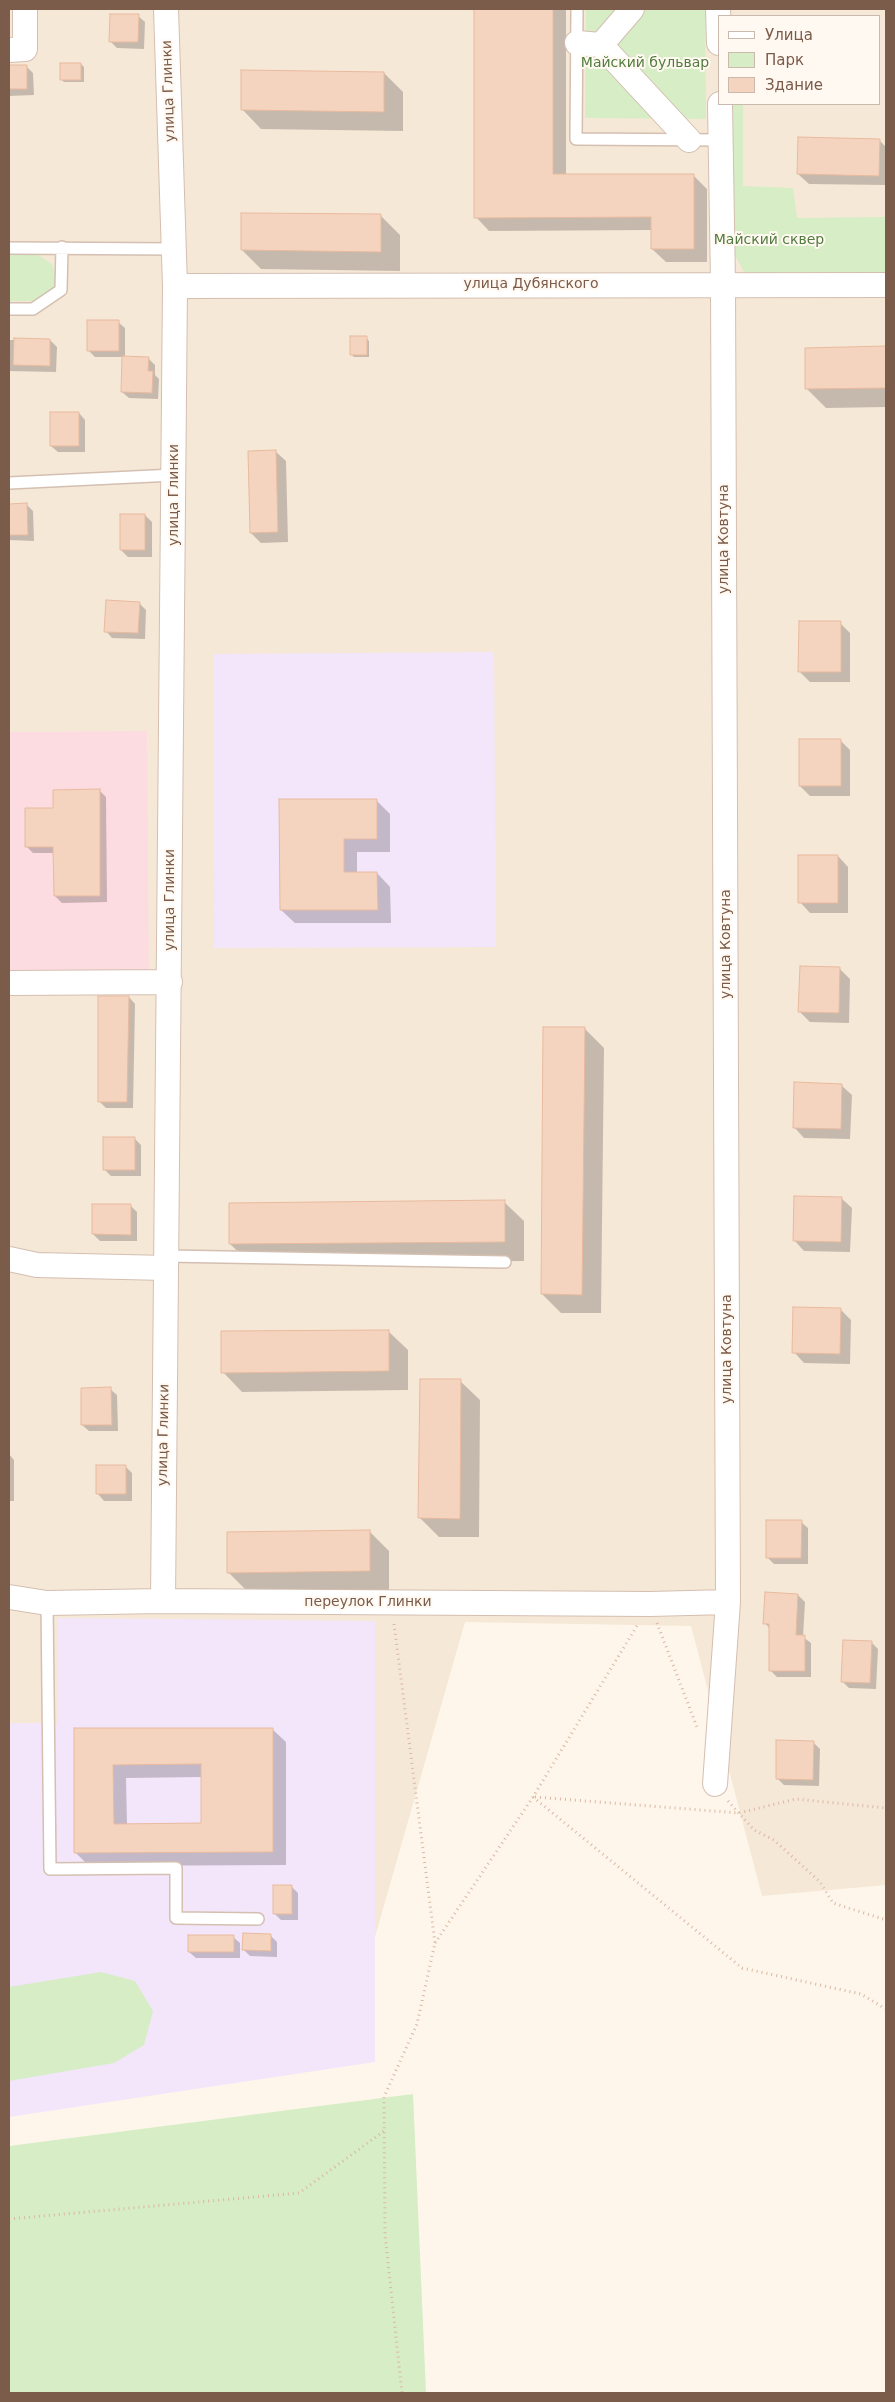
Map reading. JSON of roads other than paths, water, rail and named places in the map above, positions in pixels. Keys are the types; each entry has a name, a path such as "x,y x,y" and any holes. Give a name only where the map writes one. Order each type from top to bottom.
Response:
{"street":[{"path":"9,50 25,49 25,9"},
{"name":"улица Глинки","path":"162,1601 170,982 175,286 166,9"},
{"path":"601,44 632,9"},
{"path":"577,43 601,44 689,140"},
{"name":"улица Ковтуна","path":"715,1784 728,1602 723,283 720,105"},
{"name":"улица Дубянского","path":"175,286 723,283 886,285"},
{"path":"9,984 170,982"},
{"path":"9,1259 37,1265 166,1262"},
{"name":"переулок Глинки","path":"9,1597 47,1603 162,1601 650,1604 728,1602"}],"lane":[{"path":"577,9 576,139 720,140"},
{"path":"9,309 33,309 61,290 62,247"},
{"path":"9,248 174,249"},
{"path":"9,483 174,475"},
{"path":"166,1262 505,1262"},
{"path":"47,1603 50,1869 176,1868 176,1918 258,1919"}],"park label":[{"name":"Майский бульвар","path":"645,63"},
{"name":"Майский сквер","path":"769,240"}]}
